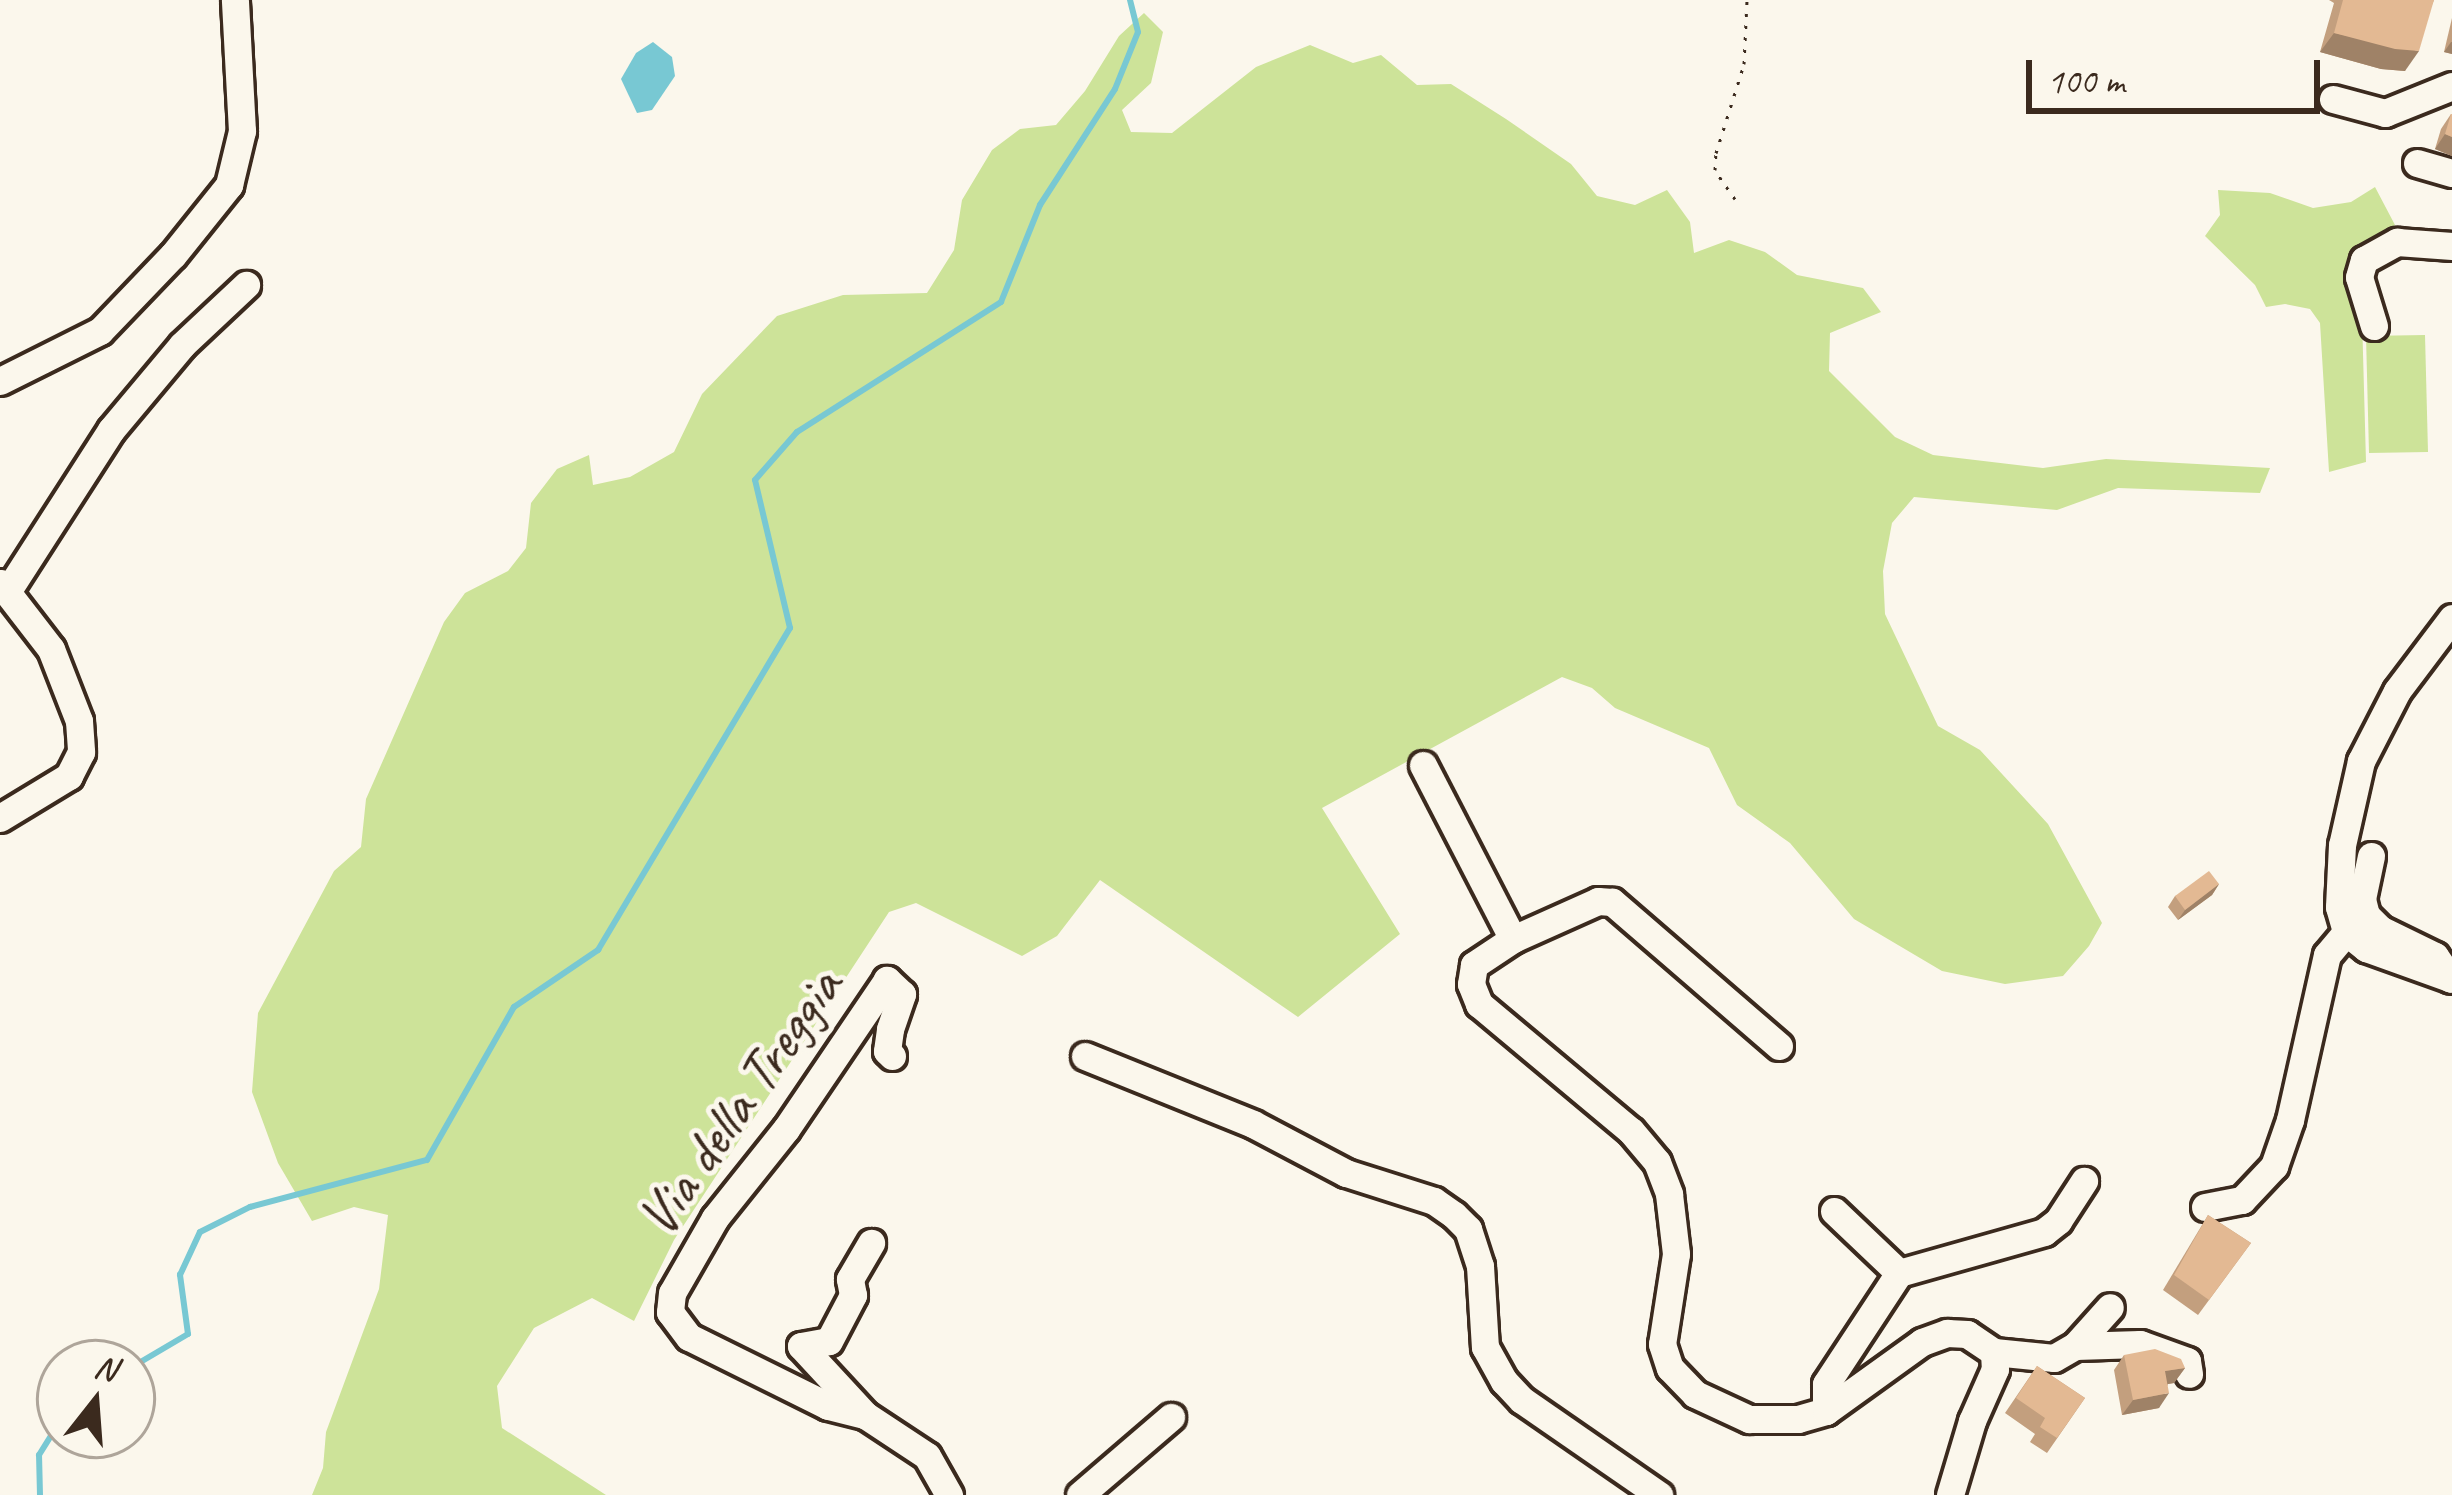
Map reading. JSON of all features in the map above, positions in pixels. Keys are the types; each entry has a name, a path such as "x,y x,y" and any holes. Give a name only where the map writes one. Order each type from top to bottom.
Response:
{"street":[{"path":"0,381 100,331 173,255 229,185 242,131 235,0"},
{"path":"2333,98 2385,113 2452,86"},
{"path":"2417,163 2452,173"},
{"path":"2374,326 2359,277 2364,260 2397,242 2452,246"},
{"path":"0,818 69,776 80,752 80,721 51,649 3,588 112,430 182,345 246,285"},
{"path":"2451,979 2388,959 2346,932 2339,907 2342,845 2361,761 2397,691 2452,618"},
{"path":"1424,765 1513,939"},
{"path":"2371,856 2362,899 2366,915 2380,928 2435,956 2451,979"},
{"path":"1779,1046 1612,902 1598,902 1513,939 1474,965 1471,984 1479,1004 1630,1131 1657,1162 1669,1194 1676,1254 1662,1343 1670,1367 1696,1394 1749,1419 1798,1419 1826,1412 1934,1338 1967,1334 1994,1352 2054,1358 2075,1346 2110,1307"},
{"path":"2205,1207 2242,1200 2274,1166 2290,1120 2327,955 2346,932"},
{"name":"Via della Treggia","path":"892,1056 887,1051 890,1029 902,994 887,980 786,1130 715,1218 673,1293 670,1312 688,1337 828,1406 866,1415 927,1456 939,1468 949,1495"},
{"path":"1085,1056 1253,1124 1346,1173 1434,1201 1454,1215 1468,1229 1480,1266 1485,1347 1504,1381 1522,1400 1659,1495"},
{"path":"1826,1412 1826,1384 1900,1274 2044,1232 2058,1221 2084,1181"},
{"path":"1834,1211 1900,1274"},
{"path":"866,1415 801,1346 829,1341 853,1295 850,1279 871,1243"},
{"path":"2075,1346 2140,1344 2186,1360 2189,1374"},
{"path":"1950,1495 1972,1421 1996,1369 1994,1352"},
{"path":"1080,1495 1171,1417"}],"path":[{"path":"1735,199 1715,170 1715,153 1744,64 1747,0"}],"green space":[{"path":"1144,13 1163,32 1151,83 1122,110 1131,132 1172,133 1256,67 1310,45 1353,63 1381,55 1417,85 1451,84 1506,119 1571,164 1597,196 1635,205 1667,190 1690,222 1694,253 1729,240 1765,252 1797,275 1863,288 1881,312 1830,333 1829,371 1895,437 1933,455 2043,468 2106,459 2270,468 2260,493 2118,488 2057,510 1914,497 1892,523 1883,571 1885,614 1938,726 1980,750 2048,824 2102,923 2063,976 2005,984 1942,971 1854,919 1790,843 1737,805 1709,748 1615,708 1592,688 1562,677 1322,808 1400,934 1298,1017 1100,880 1057,936 1022,956 916,903 889,912 674,1240 634,1321 592,1298 534,1328 497,1386 502,1428 606,1495 312,1495 323,1468 326,1432 379,1289 388,1215 354,1207 312,1221 278,1163 252,1092 258,1013 334,871 361,847 366,799 444,622 465,593 508,571 526,548 531,503 557,469 589,455 593,485 630,477 674,452 702,394 777,316 843,295 927,293 954,250 962,200 992,150 1020,129 1056,125 1085,91 1119,36"},
{"path":"2375,187 2395,225 2348,262 2362,317 2366,462 2329,472 2320,323 2310,309 2285,304 2266,307 2255,285 2205,236 2220,215 2218,190 2270,193 2313,208 2351,202"},
{"path":"2425,335 2428,452 2369,453 2366,336"}],"water":[{"path":"653,42 672,57 675,76 652,110 637,113 621,79 636,53"}],"building":[{"path":"2343,0 2434,0 2419,51 2334,33"},
{"path":"2452,114 2452,137 2445,134"},
{"path":"2209,871 2219,884 2185,910 2175,896"},
{"path":"2208,1215 2251,1243 2209,1300 2174,1275"},
{"path":"2155,1349 2181,1359 2185,1368 2165,1371 2169,1393 2133,1400 2124,1355"},
{"path":"2037,1366 2085,1398 2057,1438 2040,1427 2045,1418 2016,1398"}],"waterway":[{"path":"156,1353 188,1334 180,1275 200,1232 250,1207 427,1160 514,1007 598,950 790,628 755,480 797,432 1001,302 1040,205 1115,89 1138,32 1130,0"},
{"path":"39,1459 40,1495"}]}
